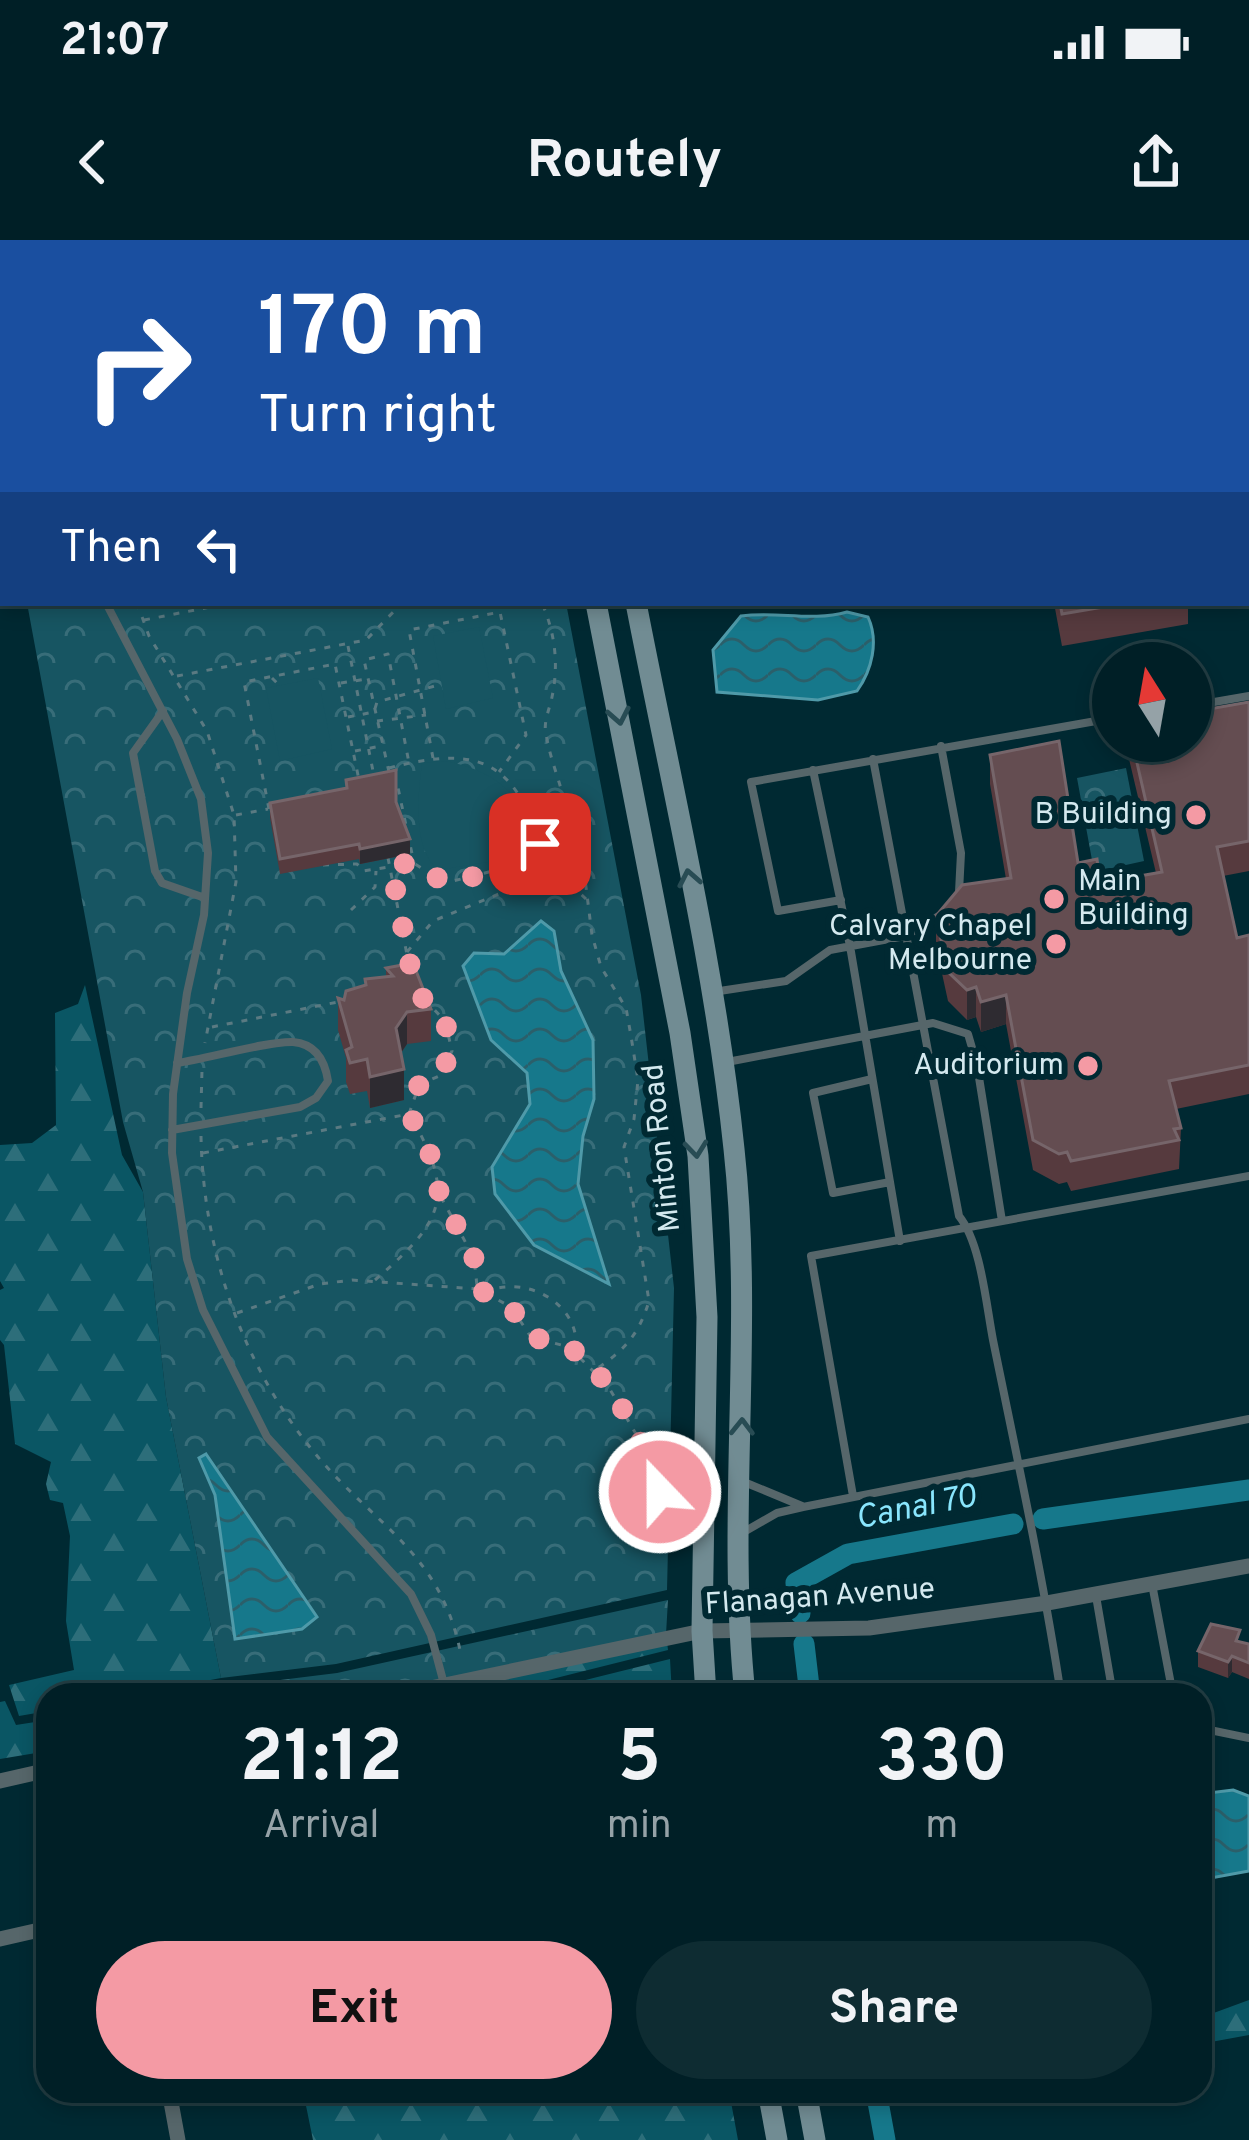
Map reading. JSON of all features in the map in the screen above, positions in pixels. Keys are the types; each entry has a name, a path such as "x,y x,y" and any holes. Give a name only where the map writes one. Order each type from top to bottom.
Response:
{"main road":[{"name":"Minton Road","path":"597,606 680,1033 698,1156 706,1317 705,1683"},
{"path":"637,606 711,992 734,1150 745,1311 740,1628 744,1683"},
{"path":"711,992 680,1033 722,1063"},
{"path":"770,2103 777,2140"},
{"path":"808,2103 815,2140"}],"street":[{"name":"Flanagan Avenue","path":"454,1683 702,1631 869,1628 1047,1603 1249,1566"},
{"path":"0,1781 36,1773"},
{"path":"0,1939 36,1931"},
{"path":"171,2103 178,2140"}],"lane":[{"path":"108,606 163,711 201,799 208,853 205,898 177,1063 172,1130 187,1259 203,1310 267,1437 411,1594 431,1635 443,1683"},
{"path":"1212,702 1249,696"},
{"path":"163,711 133,753 155,871 162,883 205,898"},
{"path":"841,900 778,910 752,782 1092,721"},
{"path":"711,992 786,981 830,950 905,936 952,908 962,886 961,853 941,746"},
{"path":"873,759 959,1216 969,1229 1047,1603 1059,1683"},
{"path":"813,770 850,946 900,1240"},
{"path":"722,1063 933,1023 968,1034 1002,1221"},
{"path":"172,1130 300,1106 316,1098 328,1082 326,1066 316,1050 293,1042 177,1063"},
{"path":"872,1078 813,1093 833,1193 890,1182"},
{"path":"854,1496 811,1256 1249,1176"},
{"path":"741,1534 777,1513 803,1507 1249,1419"},
{"path":"741,1481 803,1507"},
{"path":"1152,1584 1171,1683"},
{"path":"1096,1594 1111,1683"},
{"path":"1212,1730 1249,1738"}],"path":[{"path":"137,606 149,636 207,731 234,815 236,882 203,1059 201,1154 213,1241 236,1313 270,1391 314,1452 428,1569 457,1632 461,1655"},
{"path":"142,620 215,606"},
{"path":"177,676 348,646 366,640 399,606"},
{"path":"543,606 556,652 545,734 582,855 601,967 626,1008 638,1081 634,1119 624,1147 649,1300 643,1323 624,1351 593,1371"},
{"path":"433,758 409,630 500,612 526,735 499,772"},
{"path":"348,646 376,786"},
{"path":"409,763 388,654 364,660 387,768 393,782 399,783 414,862"},
{"path":"234,815 269,808 244,682 335,664 361,789"},
{"path":"270,677 280,686"},
{"path":"339,683 368,679"},
{"path":"374,712 377,702 442,684"},
{"path":"346,717 374,712"},
{"path":"375,721 426,716"},
{"path":"353,751 381,746"},
{"path":"323,865 357,864 363,872 414,862 445,883 493,872 540,844 529,808 513,782 499,772 464,759 433,758 387,768"},
{"path":"406,952 433,921 516,887 542,871 561,854 569,811"},
{"path":"388,858 410,969"},
{"path":"351,910 375,887 376,869"},
{"path":"542,871 566,880 587,900"},
{"path":"415,990 445,1021 452,1051 439,1076 419,1085 409,1114 428,1146 440,1195 474,1258 481,1291 511,1307 531,1337 569,1347 608,1386 651,1460 669,1524"},
{"path":"209,1028 348,1000"},
{"path":"201,1154 409,1114"},
{"path":"373,1281 406,1254 433,1222 440,1195"},
{"path":"236,1313 320,1283 373,1281 481,1291 517,1283 553,1300 572,1320 576,1353"}],"green space":[{"path":"28,606 567,606 641,995 674,1288 667,1590 336,1664 221,1678 166,1397 143,1192 123,1122"},
{"path":"479,627 493,698 446,709 433,636"},
{"path":"318,678 332,749 280,761 266,688"},
{"path":"446,761 478,771 503,786 521,808 535,838 500,860 438,870 420,834 419,790 422,763"},
{"path":"1126,768 1144,861 1103,870 1092,860 1077,778"},
{"path":"85,985 122,1155 143,1192 166,1397 221,1678 195,1683 36,1683 36,1713 19,1716 9,1685 74,1670 66,1621 70,1536 63,1503 50,1500 46,1484 51,1462 15,1444 0,1340 0,1290 4,1288 0,1281 0,1145 32,1143 56,1125 55,1013 78,1004"},
{"path":"668,1600 666,1634 423,1683 256,1683 337,1673"},
{"path":"666,1634 668,1650 536,1683 423,1683"},
{"path":"670,1659 671,1683 573,1683"},
{"path":"5,1701 16,1725 36,1722 36,1753 0,1759 0,1702"},
{"path":"1249,2000 1249,2035 1212,2042 1212,2014"},
{"path":"305,2103 731,2103 738,2140 313,2140"}],"water":[{"path":"847,612 868,617 873,636 870,665 857,691 818,700 717,692 713,650 741,616"},
{"path":"541,921 554,931 561,971 593,1040 594,1099 583,1136 578,1184 609,1284 534,1245 495,1194 492,1167 530,1104 527,1073 491,1040 463,966 474,953 504,954"},
{"path":"206,1454 317,1617 302,1629 235,1639 215,1495 199,1458"},
{"path":"1233,1790 1249,1796 1249,1871 1212,1878 1212,1793"}],"building":[{"path":"1061,606 1109,606 1062,614"},
{"path":"1249,702 1249,841 1217,847 1237,938 1249,935 1249,1065 1169,1081 1181,1128 1174,1129 1179,1140 1071,1161 1067,1152 1059,1154 1033,1140 1006,995 981,1002 976,987 967,990 948,972 936,916 962,885 1011,878 990,755 1059,741 1078,863 1097,859 1100,883 1162,872 1137,762 1212,762 1212,708"},
{"path":"396,770 396,802 410,839 280,859 270,803 347,788 346,780"},
{"path":"413,963 431,1009 407,1012 396,1028 404,1069 370,1077 367,1059 350,1063 346,1050 352,1047 338,998 344,1000 346,991 366,985 365,979 393,976 386,968"},
{"path":"1211,1624 1240,1630 1236,1641 1249,1644 1249,1663 1232,1656 1228,1662 1198,1651"}],"waterway":[{"name":"Canal 70","path":"1043,1519 1249,1490"},
{"name":"Canal 70","path":"800,1613 796,1583 848,1554 1013,1524"},
{"path":"804,1644 809,1683"},
{"path":"878,2103 885,2140"}],"place":[{"name":"B Building","path":"1196,815"},
{"name":"Main Building","path":"1054,899"},
{"name":"Calvary Chapel Melbourne","path":"1056,944"},
{"name":"Auditorium","path":"1088,1066"}],"route":[{"path":"540,844 493,872 445,883 414,862 391,866 415,990 445,1021 452,1051 439,1076 419,1085 409,1114 428,1146 440,1195 474,1258 478,1289 511,1307 531,1337 569,1347 608,1386 651,1460 660,1492"}]}
